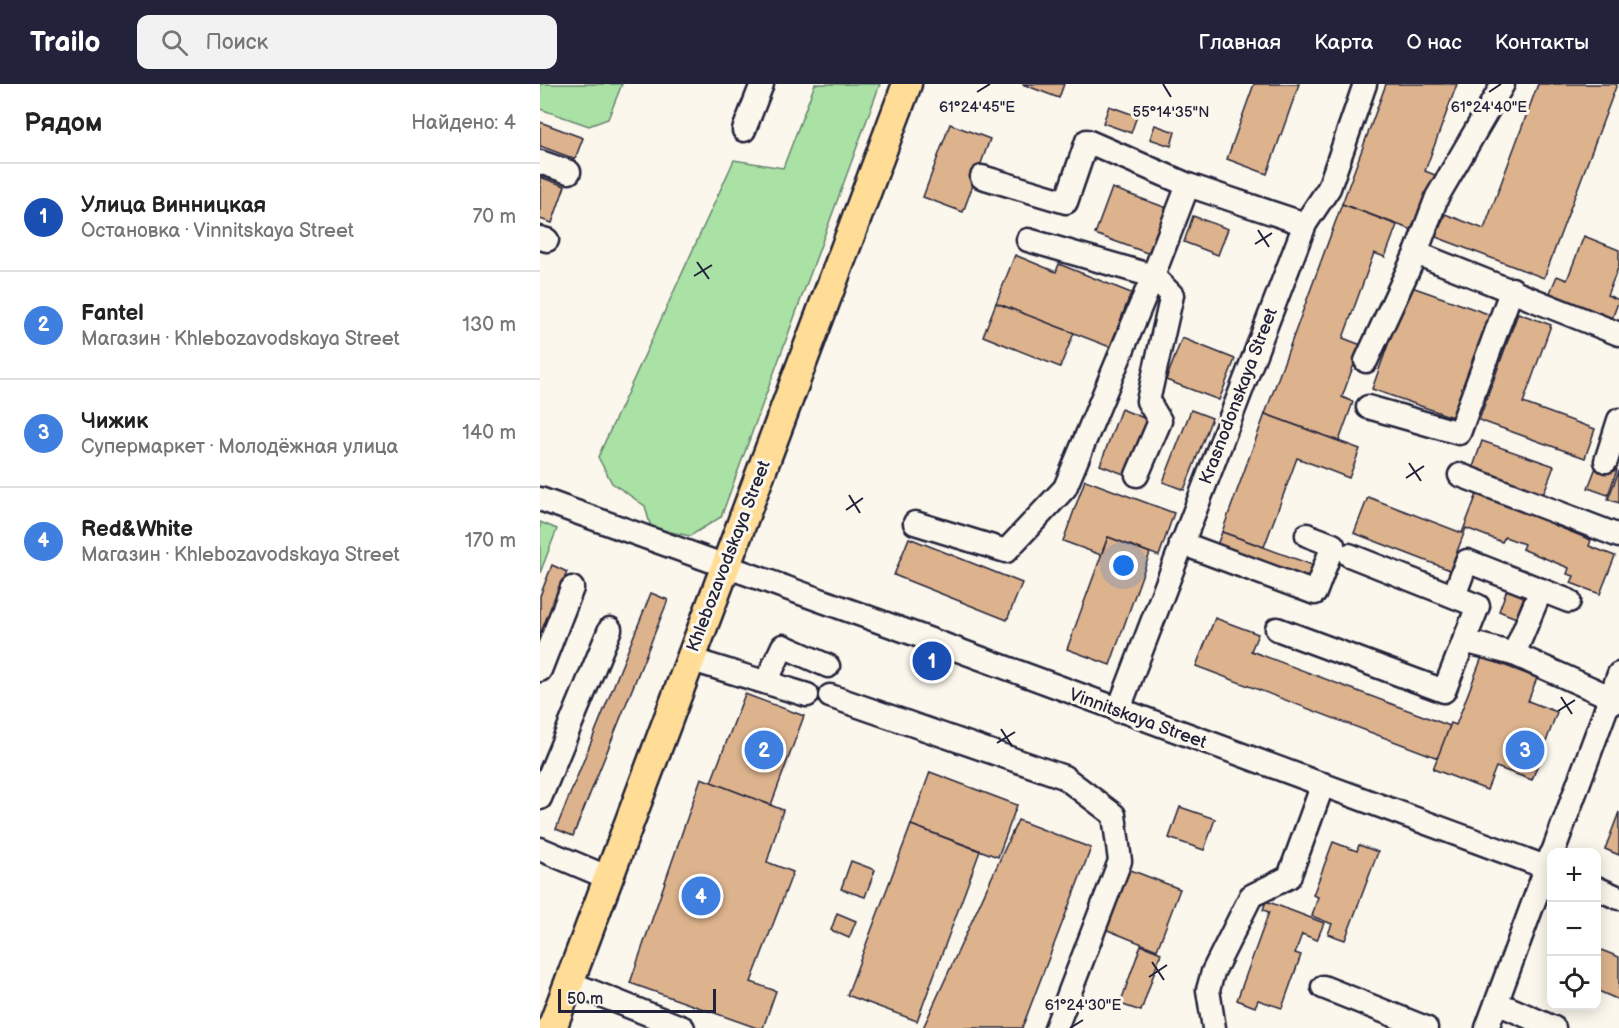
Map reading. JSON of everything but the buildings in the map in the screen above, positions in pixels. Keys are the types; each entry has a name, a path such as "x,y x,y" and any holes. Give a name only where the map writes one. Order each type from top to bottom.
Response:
{"main road":[{"name":"Khlebozavodskaya Street","path":"552,1028 724,566 908,84"}],"street":[{"path":"744,130 762,84"},
{"name":"Krasnodonskaya Street","path":"1118,711 1305,224 1329,188 1365,84"},
{"path":"1366,360 1416,253 1437,197 1503,84"},
{"path":"982,177 1066,202 1087,141 1188,185 1305,224"},
{"path":"540,162 569,172"},
{"path":"915,523 1006,551 1065,488 1154,276 1188,185"},
{"path":"1028,240 1154,276 1172,295 1148,401 1160,421 1137,475"},
{"path":"1416,253 1512,289 1619,334"},
{"path":"1368,407 1459,433 1512,289"},
{"path":"1606,461 1619,420"},
{"path":"1460,475 1619,536"},
{"name":"Vinnitskaya Street","path":"540,499 942,644 1118,711 1323,784 1547,860"},
{"path":"1181,543 1315,593 1334,545 1307,535"},
{"path":"1277,629 1444,691 1478,606 1348,555"},
{"path":"1454,596 1467,561 1569,601"},
{"path":"540,670 572,588"},
{"path":"1514,654 1541,590"},
{"path":"540,798 610,629"},
{"path":"1464,641 1514,654 1614,699"},
{"path":"766,682 783,646 828,666"},
{"path":"689,659 807,694"},
{"path":"1556,848 1614,699 1619,674"},
{"path":"830,696 1064,777 1114,816 1120,861 1056,1028"},
{"path":"1214,1028 1208,990 1213,972 1251,896 1289,877 1323,784"},
{"path":"540,849 609,878"},
{"path":"1487,1028 1547,872"},
{"path":"1601,890 1619,898"},
{"path":"568,982 683,1028"},
{"path":"1323,987 1426,1028"},
{"path":"1497,1003 1554,1028"}],"green space":[{"path":"540,84 622,84 608,119 589,126 540,109"},
{"path":"815,84 880,84 721,517 690,536 651,528 645,506 612,483 598,457 734,160 783,168"},
{"path":"540,522 557,529 540,573"}],"place":[{"name":"Улица Винницкая","path":"932,661"},
{"name":"Fantel","path":"764,750"},
{"name":"Чижик","path":"1525,750"},
{"name":"Red&White","path":"701,896"}]}
